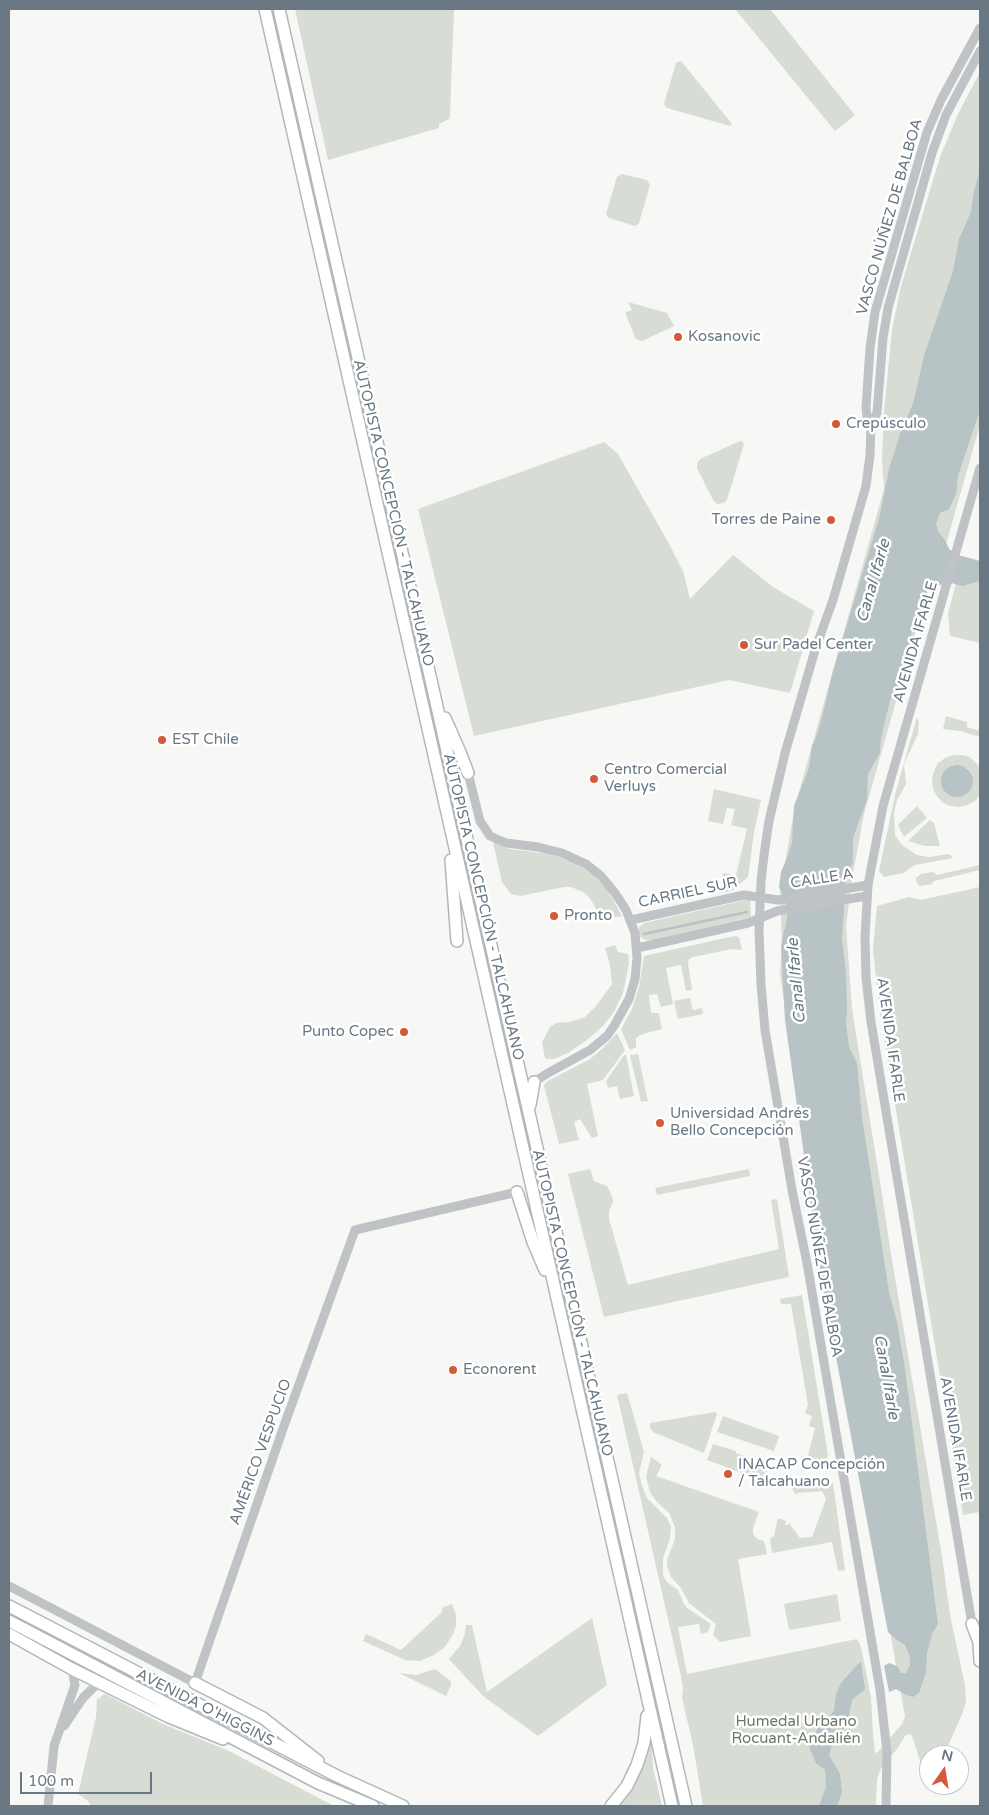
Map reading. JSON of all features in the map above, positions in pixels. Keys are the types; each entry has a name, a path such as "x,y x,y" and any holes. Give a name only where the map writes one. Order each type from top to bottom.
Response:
{"main road":[{"name":"AUTOPISTA CONCEPCIÓN - TALCAHUANO","path":"265,9 672,1806"},
{"name":"AUTOPISTA CONCEPCIÓN - TALCAHUANO","path":"279,9 686,1806"},
{"path":"434,693 468,773"},
{"path":"449,823 457,941"},
{"path":"529,1112 534,1082"},
{"path":"517,1192 533,1242 556,1294"},
{"name":"AVENIDA O'HIGGINS","path":"9,1606 337,1776 403,1806"},
{"name":"AVENIDA O'HIGGINS","path":"9,1621 318,1783 373,1806"},
{"path":"972,1624 978,1642 980,1661"},
{"path":"9,1634 100,1684 191,1728 249,1746"},
{"path":"195,1683 270,1722 337,1776"},
{"path":"611,1806 627,1786 639,1759 646,1728 648,1699"},
{"path":"318,1783 353,1806"}],"street":[{"name":"VASCO NÚÑEZ DE BALBOA","path":"886,1806 887,1752 881,1697 808,1263 792,1190 768,1047 761,984 761,897 764,855 776,788 813,659 833,600 860,508 868,469 871,425 866,406 871,336 879,298 929,126 980,28"},
{"name":"VASCO NÚÑEZ DE BALBOA","path":"871,425 878,413 883,338 888,308 932,153 946,115 980,51"},
{"name":"AVENIDA IFARLE","path":"972,1624 871,1022 865,956 868,885 884,806 980,468"},
{"name":"CARRIEL SUR","path":"468,773 480,821 490,836 502,842 550,850 570,856 586,864 608,884 621,901 631,920 635,933 637,948 636,968 632,989 625,1008 614,1026 607,1036 590,1050 534,1082"},
{"name":"CALLE A","path":"781,900 868,885"},
{"name":"CARRIEL SUR","path":"631,920 744,895 781,900"},
{"name":"CALLE A","path":"760,918 780,910 867,896"},
{"path":"637,948 748,923 760,918"},
{"name":"AMÉRICO VESPUCIO","path":"195,1683 285,1423 355,1230 517,1192"},
{"name":"AVENIDA O'HIGGINS","path":"9,1586 195,1683"},
{"path":"48,1806 54,1746 75,1685 72,1669"},
{"path":"60,1730 88,1693 100,1684"}],"green space":[{"path":"295,9 454,9 449,119 439,124 439,128 328,160"},
{"path":"735,9 770,9 855,115 835,131"},
{"path":"681,61 732,124 730,126 667,108 664,104 676,63"},
{"name":"Humedal Urbano Rocuant-Andalién","path":"980,72 980,425 947,541 929,585 864,814 852,879 846,926 852,1009 950,1615 965,1685 966,1701 948,1745 919,1745 919,1758 912,1736 910,1734 905,1736 881,1768 877,1779 876,1806 703,1806 693,1745 682,1698 681,1676 617,1395 627,1393 644,1452 639,1473 642,1486 647,1498 667,1518 671,1527 670,1539 663,1558 663,1575 667,1582 678,1590 687,1608 711,1624 708,1632 701,1634 699,1624 678,1627 687,1674 857,1639 861,1647 871,1697 875,1753 878,1752 902,1724 905,1716 798,1111 780,973 782,945 780,891 795,806 884,489 882,460 884,411 892,330 901,286 940,157 958,114"},
{"path":"622,174 647,180 650,185 639,223 635,226 609,218 606,214 617,177"},
{"path":"628,302 667,313 674,326 642,341 636,339 625,313 632,310"},
{"path":"740,441 744,444 727,500 724,503 717,504 713,500 697,468 697,463 700,459"},
{"path":"604,442 618,454 668,542 683,571 690,599 733,555 773,587 814,611 790,693 729,680 474,736 418,509"},
{"path":"980,581 980,643 950,636 948,614 956,583 967,585"},
{"path":"946,716 967,722 967,727 980,731 980,737 960,731 943,729"},
{"path":"917,717 919,722 918,734 904,764 906,784 897,800 894,813 895,835 902,845 917,855 929,857 949,854 953,858 915,865 903,873 884,877 879,871 896,791"},
{"path":"953,755 970,757 980,767 980,795 975,801 959,807 950,806 942,802 936,795 932,779 938,763","holes":["953,765 963,766 971,772 973,781 970,790 962,796 952,796 948,793 945,771"]},
{"path":"714,789 761,800 754,832 748,877 732,891 719,893 723,873 736,875 747,829 731,825 735,809 727,808 723,824 708,821"},
{"path":"917,806 927,818 904,837 898,825"},
{"path":"930,820 934,823 940,846 925,846 908,841"},
{"path":"493,842 509,849 543,853 577,864 593,875 607,889 622,916 610,918 601,916 589,897 571,887 520,896 511,894 502,882"},
{"path":"980,865 980,870 934,881 932,884 921,886 917,884 916,878 921,874 933,872 937,875"},
{"path":"980,887 980,1512 963,1515 879,1008 873,949 877,906 909,897 921,900"},
{"path":"750,899 751,917 654,940 645,940 639,936 639,927 644,923"},
{"path":"735,936 739,937 742,950 732,949 689,959 692,990 686,991 681,965 666,968 673,1004 661,1007 657,994 649,995 651,1013 659,1013 662,1029 642,1034 636,1038 636,1047 630,1050 621,1029 632,1009 639,987 644,956"},
{"path":"615,945 618,952 628,954 629,964 623,993 614,1012 603,1026 568,1053 554,1059 545,1058 542,1042 550,1027 556,1023 570,1022 585,1017 596,1006 612,984 610,965 605,948"},
{"path":"690,998 693,1010 702,1008 703,1014 678,1019 674,1001"},
{"path":"617,1033 625,1050 603,1080 587,1084 598,1136 592,1138 580,1119 574,1122 579,1140 559,1144 544,1086 546,1082 590,1059"},
{"path":"638,1054 648,1101 641,1102 630,1055"},
{"path":"624,1055 626,1055 634,1096 620,1099 617,1086 608,1088 606,1081"},
{"path":"590,1169 594,1181 607,1186 612,1196 613,1202 609,1212 609,1219 628,1285 779,1249 771,1200 777,1199 789,1277 604,1317 568,1174"},
{"path":"749,1169 750,1176 657,1195 655,1188"},
{"path":"802,1295 828,1455 824,1465 807,1459 815,1428 809,1426 812,1416 805,1413 808,1405 791,1304 781,1304 780,1299"},
{"path":"715,1412 717,1414 704,1453 653,1432 650,1427 650,1423"},
{"path":"723,1416 779,1436 774,1451 717,1432"},
{"path":"713,1444 736,1451 736,1453 769,1465 763,1481 707,1460"},
{"path":"651,1457 662,1465 656,1476 759,1512 753,1528 753,1534 757,1539 764,1541 767,1554 738,1559 751,1636 720,1642 713,1635 716,1624 689,1603 681,1588 671,1577 667,1560 675,1539 675,1527 669,1513 656,1501 650,1492 646,1477"},
{"path":"796,1477 815,1484 833,1483 845,1570 838,1571 832,1542 772,1553 770,1539 774,1536 778,1518 786,1521 785,1525 789,1523 800,1538 812,1537 826,1499 822,1491 797,1493 796,1495 786,1479"},
{"path":"837,1594 841,1621 789,1630 784,1604"},
{"path":"452,1604 456,1615 456,1626 453,1634 445,1647 434,1655 420,1661 405,1660 363,1641 366,1634 401,1650 442,1612 442,1608"},
{"path":"592,1618 607,1685 538,1736 483,1696 449,1659 460,1646 465,1634 466,1625 472,1625 487,1692"},
{"path":"435,1669 451,1681 446,1696 399,1673 416,1675"},
{"path":"105,1694 163,1724 227,1750 334,1806 91,1806 88,1801 78,1794 96,1717 97,1698 100,1699"},
{"path":"649,1742 651,1742 652,1746 653,1767 662,1806 618,1806 636,1781"}],"water":[{"name":"Humedal Urbano Rocuant-Andalién","path":"980,169 980,410 958,476 956,494 949,509 940,513 936,524 949,549 958,555 980,561 980,581 963,586 947,582 930,587 926,590 927,594 922,600 921,613 912,631 902,674 890,701 881,738 880,753 868,774 867,800 853,838 853,862 846,879 842,939 846,974 846,1024 849,1047 857,1063 862,1117 889,1292 897,1322 905,1369 938,1624 932,1634 927,1654 926,1672 919,1693 913,1697 896,1689 889,1692 884,1666 889,1663 897,1666 901,1673 906,1673 910,1665 910,1656 905,1645 888,1632 822,1283 785,1020 781,946 788,913 785,899 779,887 781,872 792,842 794,806 809,768 812,746 822,718 833,671 880,515 889,469 901,431 913,404 924,356 953,271 959,239 971,212"},
{"path":"957,765 963,766 968,770 972,775 972,787 968,792 963,796 957,797 951,796 946,792 942,787 941,781 942,775 946,770 951,766"},
{"path":"861,1662 865,1689 852,1700 847,1725 834,1739 829,1755 840,1774 842,1792 837,1806 819,1806 826,1787 825,1770 816,1763 809,1747 817,1729 834,1711 836,1694 841,1683"}],"waterway":[{"path":"644,934 747,912"}],"place":[{"name":"Kosanovic","path":"678,337"},
{"name":"Crepúsculo","path":"836,424"},
{"name":"Torres de Paine","path":"831,520"},
{"name":"Sur Padel Center","path":"744,645"},
{"name":"EST Chile","path":"162,740"},
{"name":"Centro Comercial Verluys","path":"594,779"},
{"name":"Pronto","path":"554,916"},
{"name":"Punto Copec","path":"404,1032"},
{"name":"Universidad Andrés Bello Concepción","path":"660,1123"},
{"name":"Econorent","path":"453,1370"},
{"name":"INACAP Concepción / Talcahuano","path":"728,1474"}],"water label":[{"name":"Canal Ifarle","path":"874,581"},
{"name":"Canal Ifarle","path":"797,981"},
{"name":"Canal Ifarle","path":"886,1377"}]}
